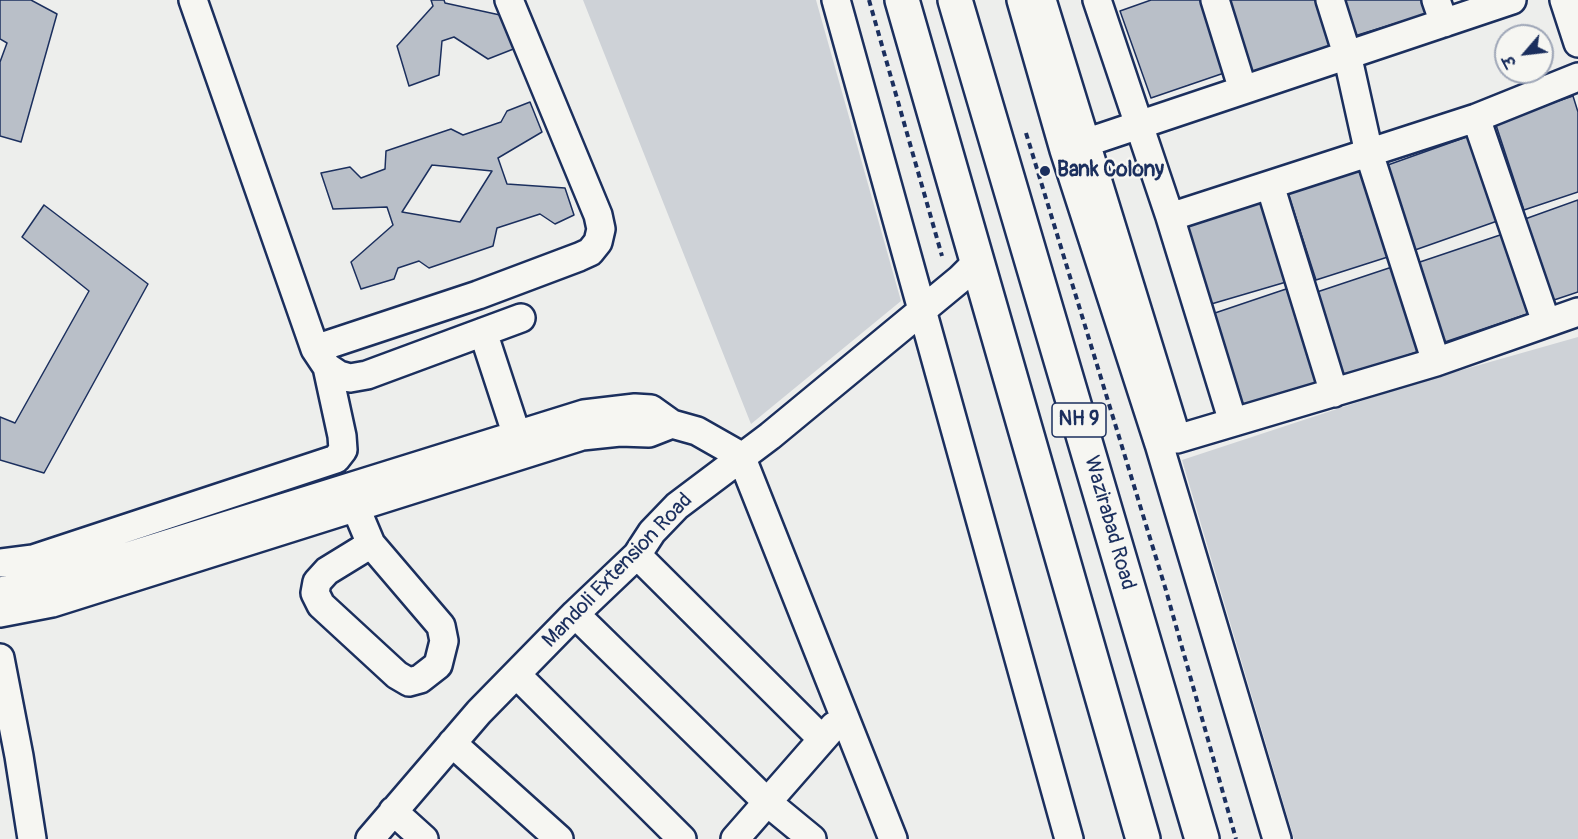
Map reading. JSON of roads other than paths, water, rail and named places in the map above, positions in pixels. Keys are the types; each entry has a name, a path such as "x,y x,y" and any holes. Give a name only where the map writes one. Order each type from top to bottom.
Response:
{"highway":[{"name":"NH 9","path":"902,0 1143,839"},
{"name":"Wazirabad Road","path":"955,0 1202,839"}],"street":[{"path":"0,563 33,559 336,459 343,450 342,436 321,358 193,0"},
{"path":"321,358 590,252 598,242 601,229 598,215 509,0"},
{"path":"836,0 1070,839"},
{"path":"1022,0 1064,150 1159,444 1277,839"},
{"path":"1042,0 1177,439 1436,362 1578,312"},
{"path":"1097,0 1140,124 1233,422"},
{"path":"1215,0 1243,90"},
{"path":"1330,0 1347,54 1369,153 1436,362"},
{"path":"1085,143 1347,54 1440,12 1512,0"},
{"path":"1564,0 1578,43"},
{"path":"1170,218 1476,117 1578,77"},
{"path":"1476,117 1546,322"},
{"path":"1270,185 1334,393"},
{"name":"Mandoli Extension Road","path":"369,839 479,712 575,614 637,555 652,532 677,506 770,436 977,262"},
{"path":"321,358 339,375 350,378 367,375 520,318"},
{"path":"483,332 520,444"},
{"path":"0,613 52,603 138,564 520,444 620,432 649,433 672,424 697,431 741,456 893,839"},
{"path":"0,591 138,564 356,506 520,444"},
{"path":"356,506 371,544 441,626 444,641 438,664 420,680 409,682 397,675 321,605 315,593 317,582 327,571 371,544"},
{"path":"637,555 822,739"},
{"path":"575,614 767,802 812,839"},
{"path":"0,658 32,839"},
{"path":"517,675 682,839"},
{"path":"735,839 844,713"},
{"path":"452,743 559,839"},
{"path":"393,811 424,839"}],"place":[{"name":"Bank Colony","path":"1045,171"}]}
